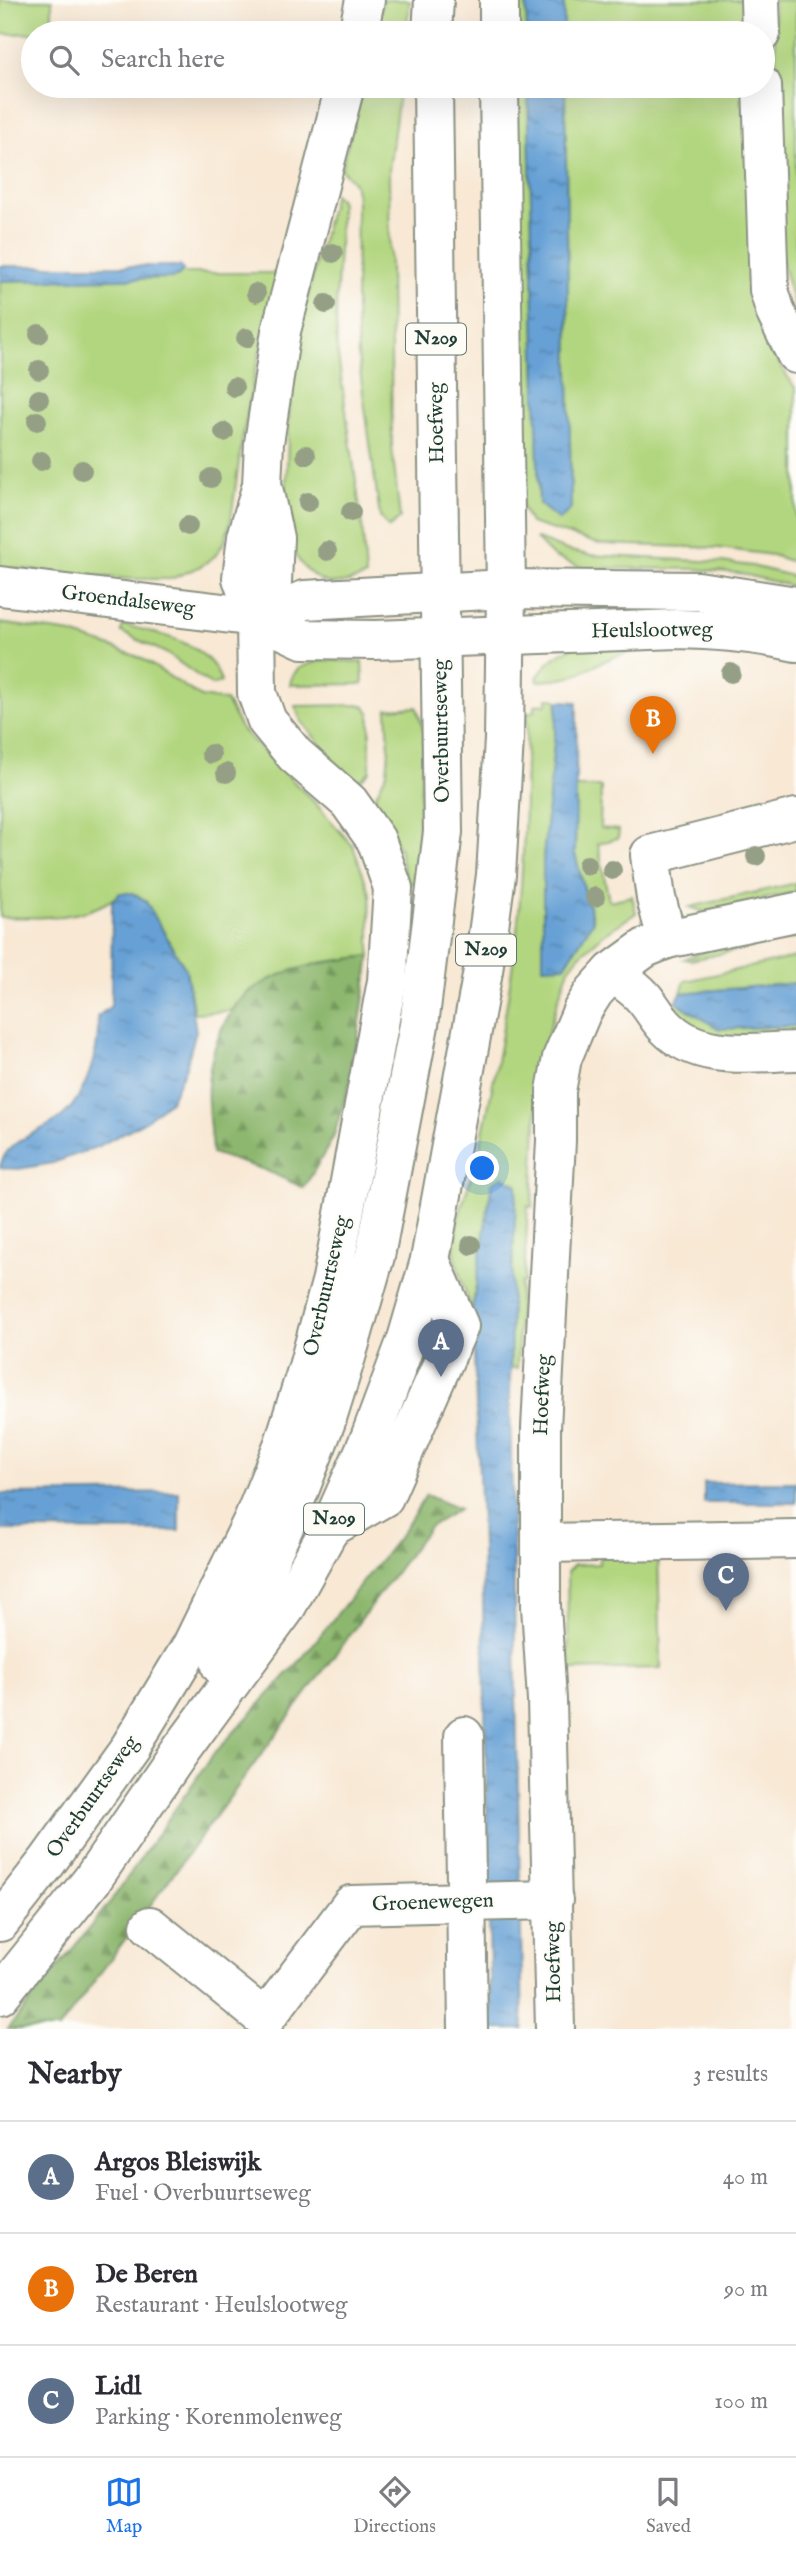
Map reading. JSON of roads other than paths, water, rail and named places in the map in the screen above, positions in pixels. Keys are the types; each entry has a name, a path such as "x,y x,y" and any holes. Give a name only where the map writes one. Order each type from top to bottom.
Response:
{"street":[{"path":"361,21 365,0"},
{"path":"433,21 434,0"},
{"path":"499,0 499,21"},
{"path":"760,0 761,21"},
{"path":"256,617 272,582 274,538 262,485 264,443 281,331 342,98"},
{"name":"Hoefweg","path":"433,98 439,593"},
{"name":"N209","path":"499,98 506,589"},
{"path":"762,98 769,290 776,313 796,354"},
{"name":"Groendalseweg","path":"0,586 256,617 303,639 441,638"},
{"name":"Heulslootweg","path":"439,593 506,589 698,591 796,606"},
{"name":"Overbuurtseweg","path":"0,1995 92,1880 181,1750 285,1609 330,1528 370,1438 407,1339 429,1260 481,983 496,875 505,739 506,589"},
{"name":"Groendalseweg","path":"256,617 305,600 439,593"},
{"name":"Overbuurtseweg","path":"181,1750 253,1601 292,1509 326,1420 375,1256 419,1025 443,832 439,593"},
{"name":"Overbuurtseweg","path":"0,1922 130,1747 192,1645 253,1520 284,1443 332,1279 387,981 393,888 376,840 349,802 295,755 267,721 257,694 256,617"},
{"name":"Heulslootweg","path":"441,638 678,629 762,634 796,642"},
{"path":"667,939 656,898 650,855 796,818"},
{"name":"Hoefweg","path":"555,2029 540,1900 556,1700 541,1606 541,1427 556,1142 556,1091 562,1058 582,1011 612,972 645,948 667,939 796,912"},
{"path":"612,972 642,996 666,1027 686,1042 706,1051 796,1051"},
{"path":"541,1543 796,1539"},
{"path":"464,1736 475,1901 468,2029"},
{"name":"Groenewegen","path":"150,1926 265,2019 351,1905 540,1900"}],"water":[{"path":"526,0 564,0 564,21 527,21"},
{"path":"528,98 565,98 571,509 559,520 539,504"},
{"path":"0,266 180,266 183,270 179,276 173,278 0,281"},
{"path":"558,701 577,702 575,854 593,921 565,966 543,967 543,859"},
{"path":"120,893 132,893 145,900 186,970 196,1031 186,1067 171,1100 144,1122 99,1146 53,1163 19,1169 0,1168 3,1158 16,1143 53,1123 70,1109 84,1085 97,1042 97,1017 111,1006 112,901"},
{"path":"796,983 796,1026 719,1029 676,1002 681,993"},
{"path":"503,1177 517,1184 511,1295 510,1401 523,2029 491,2029 482,1547 472,1311 492,1183"},
{"path":"796,1482 796,1503 704,1503 704,1483"},
{"path":"179,1492 179,1531 0,1530 0,1494"}],"place":[{"name":"De Beren","path":"653,754"},
{"name":"Argos Bleiswijk","path":"441,1377"},
{"name":"Lidl","path":"726,1611"}]}
